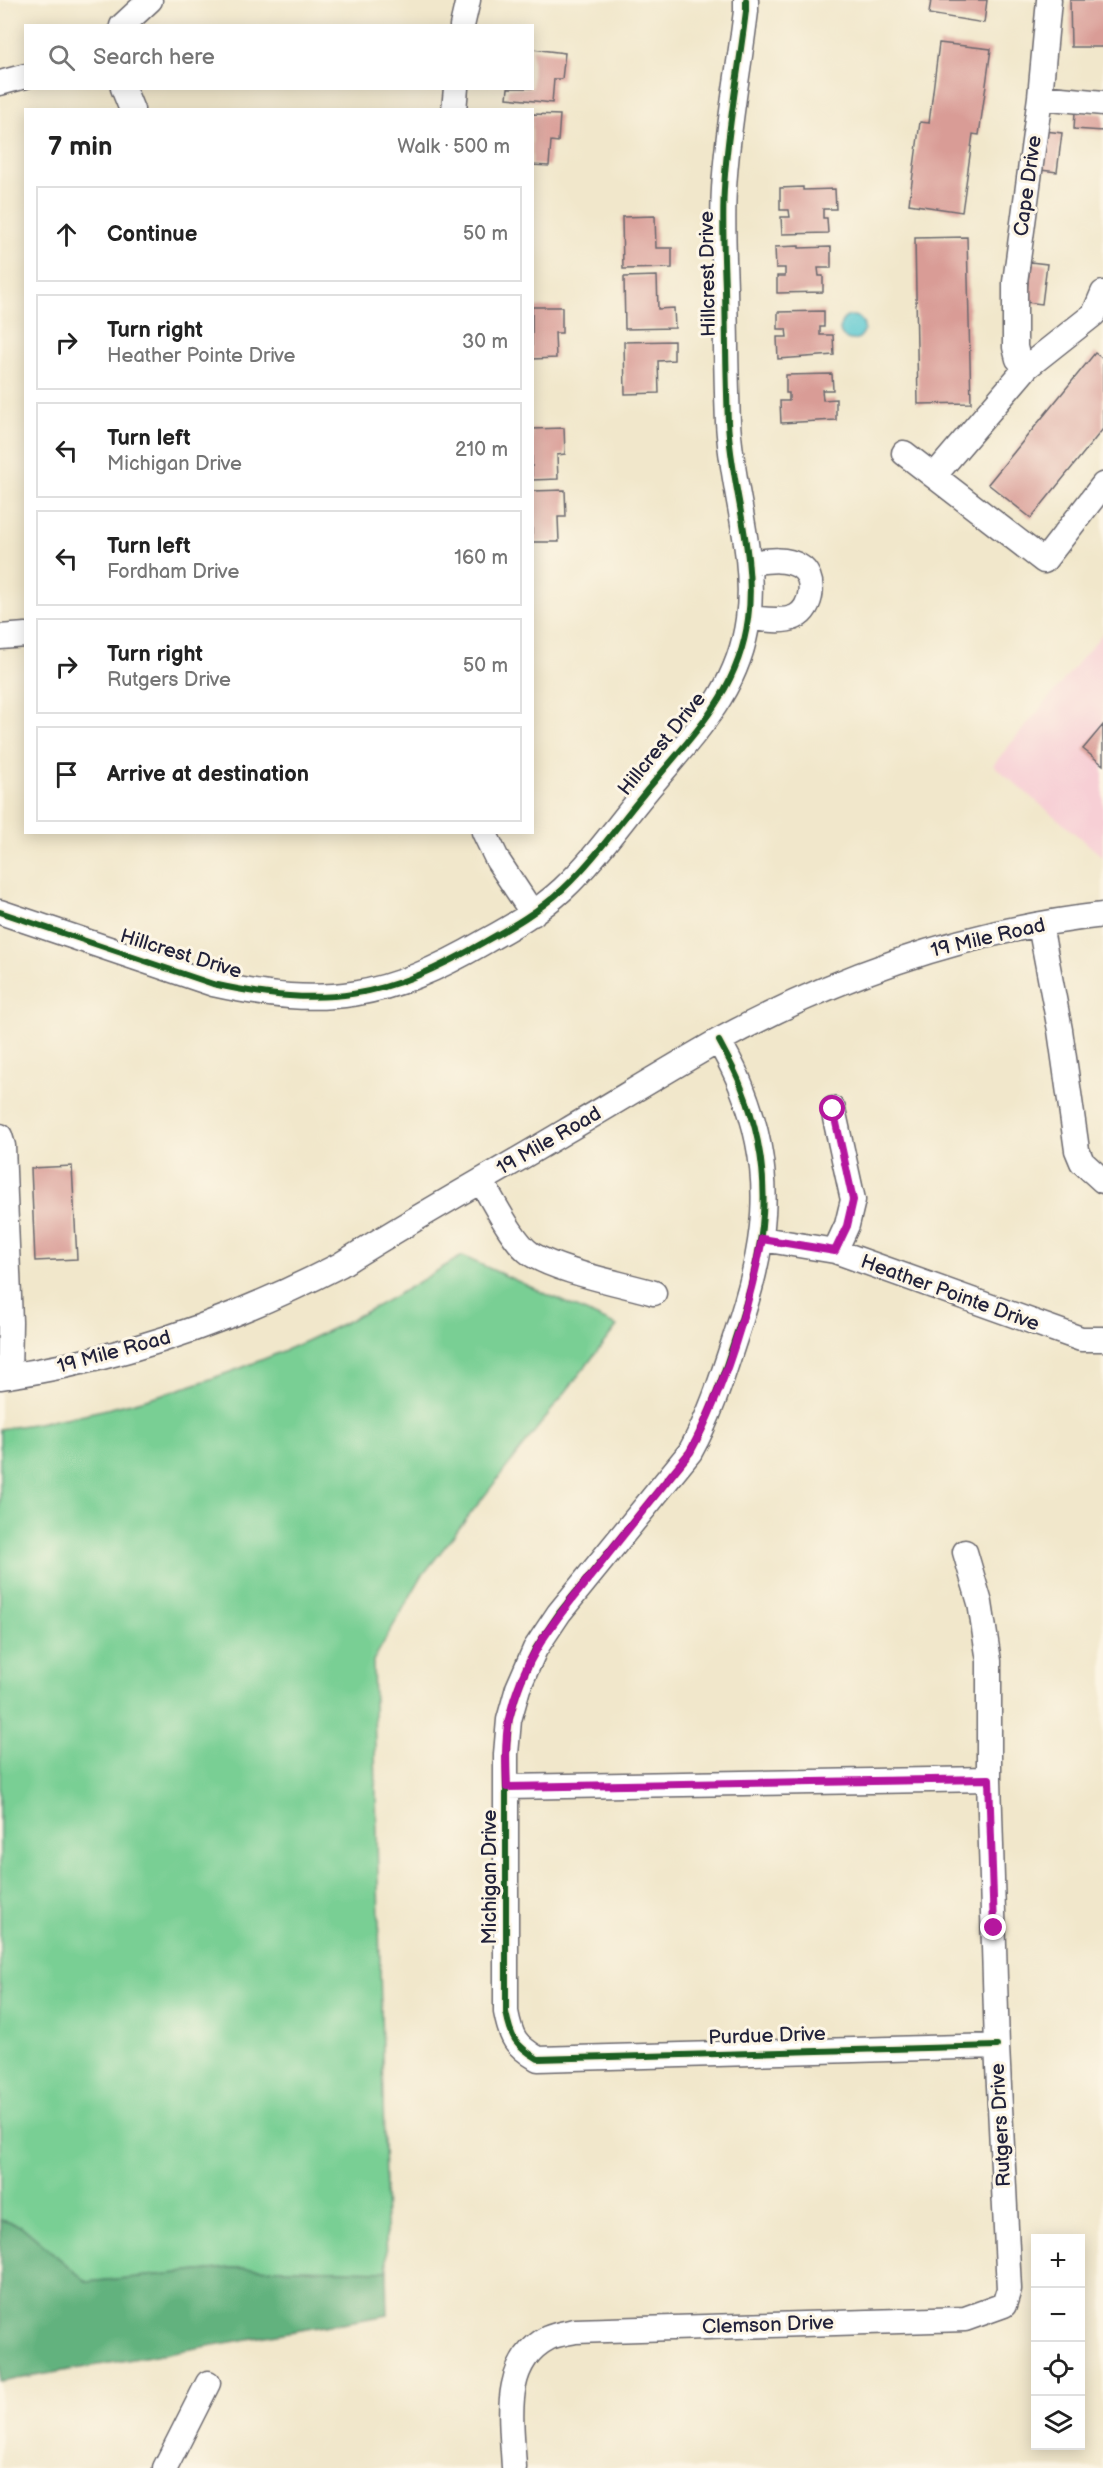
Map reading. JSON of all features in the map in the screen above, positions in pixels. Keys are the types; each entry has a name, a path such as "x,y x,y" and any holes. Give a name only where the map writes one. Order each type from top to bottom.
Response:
{"street":[{"path":"124,24 150,0"},
{"path":"462,24 468,0"},
{"name":"Hillcrest Drive","path":"0,912 213,984 245,992 305,997 362,994 386,988 435,969 533,914 586,864 714,709 737,664 748,618 750,591 748,563 732,473 728,424 723,221 726,159 746,0"},
{"name":"Cape Drive","path":"1027,367 1018,360 1015,347 1015,282 1040,97 1049,0"},
{"path":"0,83 24,77"},
{"path":"124,90 131,108"},
{"path":"454,108 456,90"},
{"path":"1040,97 1103,103"},
{"path":"934,476 1027,367 1094,314 1103,293"},
{"path":"904,453 1044,561 1103,485"},
{"path":"748,563 776,560 799,565 806,571 810,586 807,606 797,616 779,619 748,618"},
{"path":"0,637 24,635"},
{"path":"485,834 498,861 533,914"},
{"name":"19 Mile Road","path":"4,1376 98,1359 164,1340 228,1317 292,1290 340,1265 719,1041 833,986 897,961 968,939 1103,915"},
{"path":"1040,925 1060,1030 1077,1150 1082,1162 1103,1181"},
{"name":"Michigan Drive","path":"538,2059 518,2047 509,2030 506,2012 506,1754 509,1720 518,1688 535,1649 559,1613 690,1452 704,1425 753,1284 765,1214 759,1145 741,1086 719,1041"},
{"path":"833,1109 853,1200 847,1226 835,1251"},
{"path":"0,1136 3,1146 7,1240 4,1376"},
{"path":"482,1181 513,1233 530,1253 567,1269 654,1293"},
{"name":"Heather Pointe Drive","path":"762,1239 835,1251 1081,1339 1103,1338"},
{"name":"Rutgers Drive","path":"965,1552 980,1603 990,1661 989,1779 997,2046 1009,2289 1004,2305"},
{"path":"507,1787 989,1779"},
{"name":"Purdue Drive","path":"538,2059 997,2046"},
{"name":"Clemson Drive","path":"514,2468 511,2405 515,2376 523,2360 533,2349 549,2338 575,2331 966,2319 1004,2305"},
{"path":"165,2468 208,2383"}],"shaded area":[{"path":"1103,633 1103,857 993,765"}],"green space":[{"path":"462,1256 617,1326 422,1576 373,1661 387,2271 231,2268 87,2282 21,2226 0,2220 0,1429 49,1421 144,1399 191,1386 237,1369 327,1331 383,1303"},
{"path":"0,2220 21,2226 87,2282 231,2268 387,2271 388,2315 0,2382"}],"water":[{"path":"852,316 861,319 864,328 861,337 852,340 843,337 840,328 843,319"}],"building":[{"path":"931,0 987,0 984,23 929,14"},
{"path":"1070,0 1103,0 1103,47 1071,47"},
{"path":"939,43 991,49 979,135 973,134 962,212 909,204 920,122 929,123"},
{"path":"534,49 565,53 562,79 554,79 552,103 507,98 508,90 534,90"},
{"path":"1075,112 1103,114 1103,131 1074,129"},
{"path":"534,114 560,115 558,142 551,141 549,166 534,165"},
{"path":"1045,131 1062,133 1057,172 1041,170"},
{"path":"803,187 803,190 835,189 836,209 823,209 823,218 827,218 828,233 782,234 781,217 790,217 789,210 780,210 780,188"},
{"path":"655,216 656,248 672,248 672,268 623,269 622,217"},
{"path":"967,237 971,403 918,404 915,238"},
{"path":"799,246 799,248 831,247 831,268 818,268 819,276 823,276 823,292 777,293 777,276 785,276 785,268 776,268 775,247"},
{"path":"1030,262 1047,264 1042,304 1026,302"},
{"path":"657,276 658,309 674,308 675,328 625,329 624,277"},
{"path":"534,307 562,307 562,333 555,333 556,358 534,359"},
{"path":"824,311 824,327 820,327 820,335 833,335 834,355 778,359 777,337 787,337 786,329 778,329 778,312"},
{"path":"674,341 674,360 658,361 659,393 625,394 624,342"},
{"path":"1095,353 1103,359 1103,429 1031,518 988,484"},
{"path":"832,374 833,390 822,390 823,400 836,399 836,420 781,423 780,401 789,401 789,393 786,393 786,375"},
{"path":"564,428 565,454 557,455 558,479 534,480 534,429"},
{"path":"565,490 566,517 558,517 559,542 534,542 534,491"},
{"path":"1103,725 1103,765 1083,749"},
{"path":"72,1166 77,1259 35,1261 31,1168"}],"cycle path":[{"path":"0,912 213,984 253,992 323,997 354,994 385,987 450,961 516,924 554,897 587,864 700,727 725,688 735,667 743,644 750,595 746,546 728,422 723,226 728,145 746,0"},
{"path":"719,1041 741,1086 753,1120 760,1152 763,1213 754,1274 720,1382 704,1425 690,1452 559,1613 535,1649 518,1688 509,1720 506,1754 506,2012 510,2028 519,2045 538,2059 997,2046"}],"route":[{"path":"833,1109 853,1200 847,1226 835,1251 762,1239 753,1284 718,1389 704,1425 690,1452 559,1613 535,1649 518,1688 509,1720 506,1754 507,1787 989,1779 994,1928"}]}
